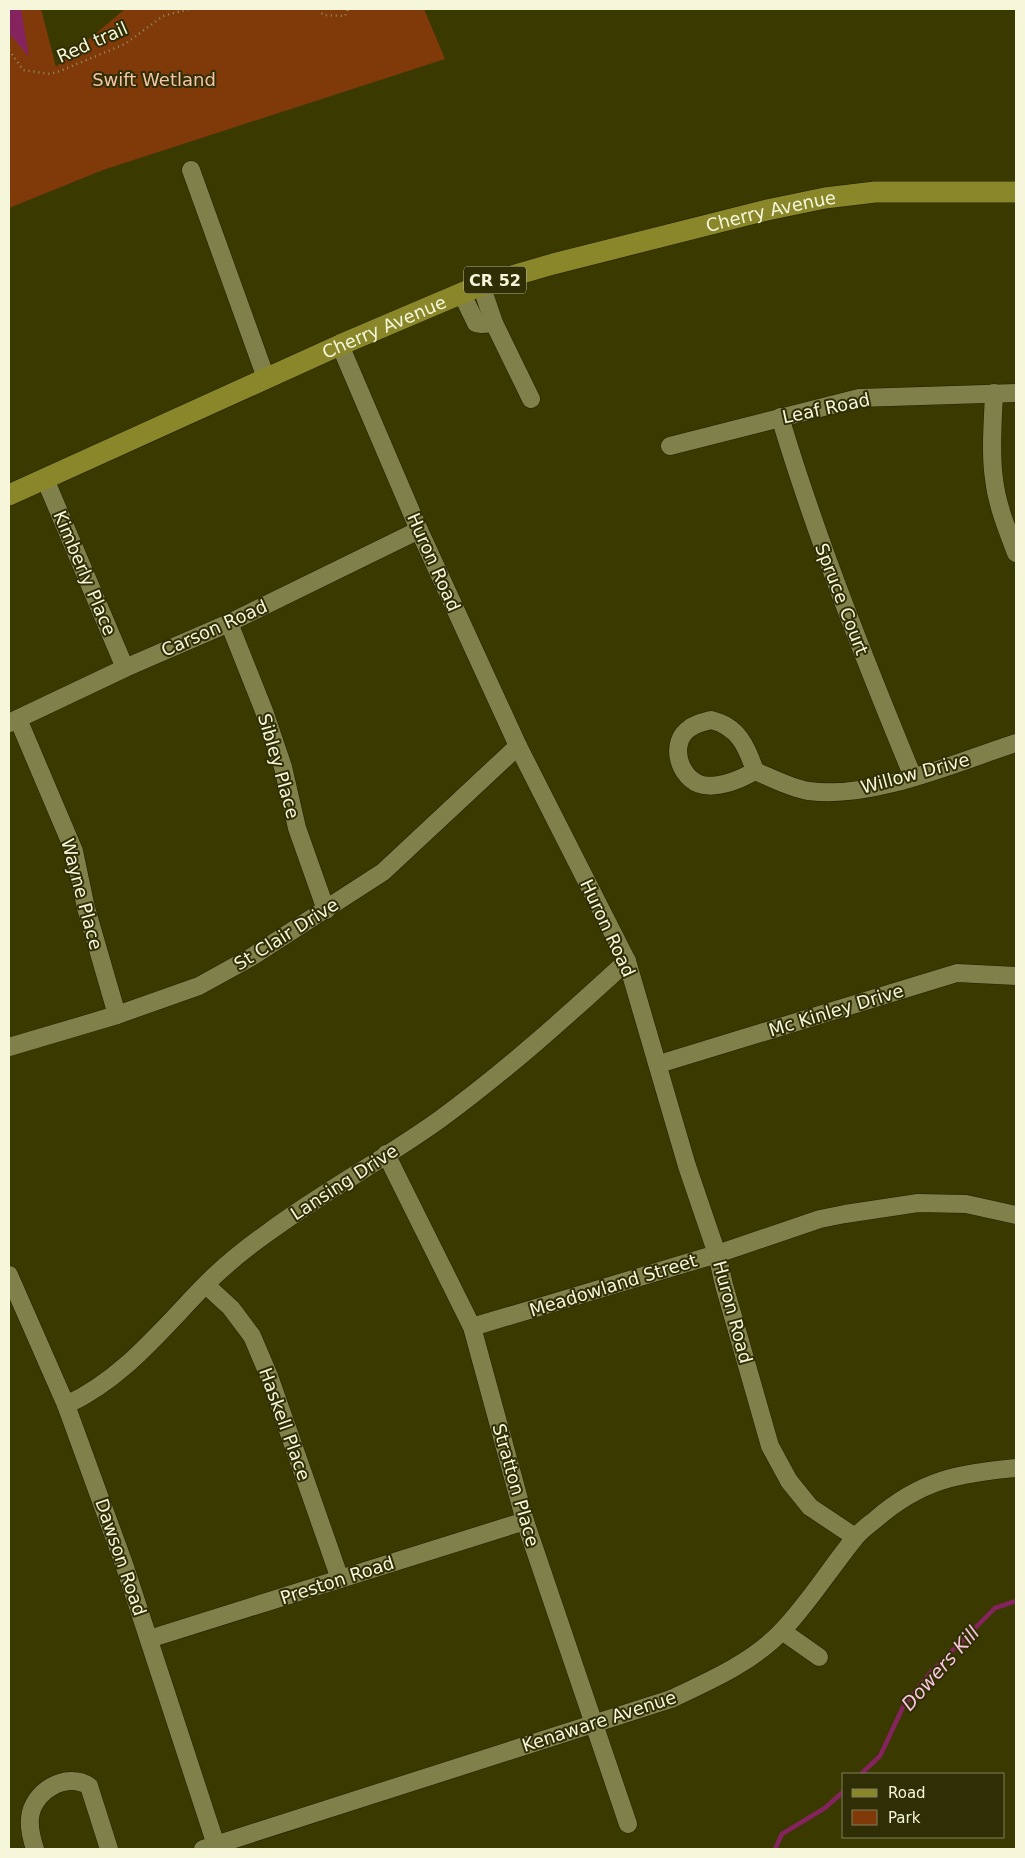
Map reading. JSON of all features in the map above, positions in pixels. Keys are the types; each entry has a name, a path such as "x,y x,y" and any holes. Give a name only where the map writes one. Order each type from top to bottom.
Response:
{"main road":[{"name":"Cherry Avenue","path":"9,495 340,344 481,285 552,264 767,210 824,198 875,192 1016,192"}],"street":[{"path":"191,170 266,378"},
{"path":"481,285 494,323 531,399"},
{"path":"461,292 476,322 482,324 494,323"},
{"name":"Huron Road","path":"340,344 419,530 518,746 627,962 659,1064 687,1166 717,1254 724,1285 770,1446 789,1481 810,1507 855,1537"},
{"path":"994,393 992,435 994,478 1003,518 1016,553"},
{"name":"Leaf Road","path":"670,446 859,398 1016,393"},
{"name":"Spruce Court","path":"780,417 803,494 848,618 913,777"},
{"name":"Kimberly Place","path":"45,479 125,668"},
{"name":"Carson Road","path":"14,721 125,668 228,623 419,530"},
{"name":"Sibley Place","path":"228,623 264,711 283,767 297,828 326,910"},
{"path":"712,720 724,723 737,734 748,752 754,771 742,778 711,786 697,783 684,773 679,762 678,753 681,739 688,729 698,723 712,720"},
{"name":"Wayne Place","path":"14,721 74,851 86,908 117,1015"},
{"name":"Willow Drive","path":"754,771 799,788 828,792 870,788 913,777 1016,743"},
{"name":"St Clair Drive","path":"9,1047 117,1015 199,986 253,956 383,872 518,746"},
{"name":"Lansing Drive","path":"66,1404 90,1394 120,1370 172,1322 206,1285 265,1234 438,1121 516,1062 627,962"},
{"name":"Mc Kinley Drive","path":"659,1064 957,973 1016,976"},
{"name":"Stratton Place","path":"386,1154 472,1327 525,1521 628,1824"},
{"name":"Meadowland Street","path":"472,1327 717,1254 820,1219 918,1203 966,1204 1016,1215"},
{"name":"Dawson Road","path":"9,1275 66,1404 124,1564 149,1639 209,1847"},
{"name":"Haskell Place","path":"206,1285 231,1308 252,1336 269,1376 340,1579"},
{"name":"Kenaware Avenue","path":"209,1847 593,1723 630,1714 671,1699 725,1674 782,1631 855,1537 896,1502 912,1492 951,1477 1016,1468"},
{"name":"Preston Road","path":"149,1639 525,1521"},
{"path":"782,1631 819,1657"},
{"path":"34,1849 30,1818 34,1806 42,1794 56,1784 72,1780 81,1781 88,1786 110,1849"}],"path":[{"name":"Red trail","path":"9,50 23,70 50,74 125,44 163,16 189,9"},
{"path":"319,9 323,15 345,16 348,9"}],"green space":[{"name":"Swift Wetland","path":"9,9 41,9 56,67 125,9 424,9 445,59 103,170 9,208"}],"shaded area":[{"path":"9,9 21,9 29,57 9,33"}],"waterway":[{"name":"Dowers Kill","path":"862,1773 880,1756 903,1707 930,1673 995,1608 1016,1601"},
{"name":"Dowers Kill","path":"775,1849 782,1834 825,1808 842,1793"}]}
